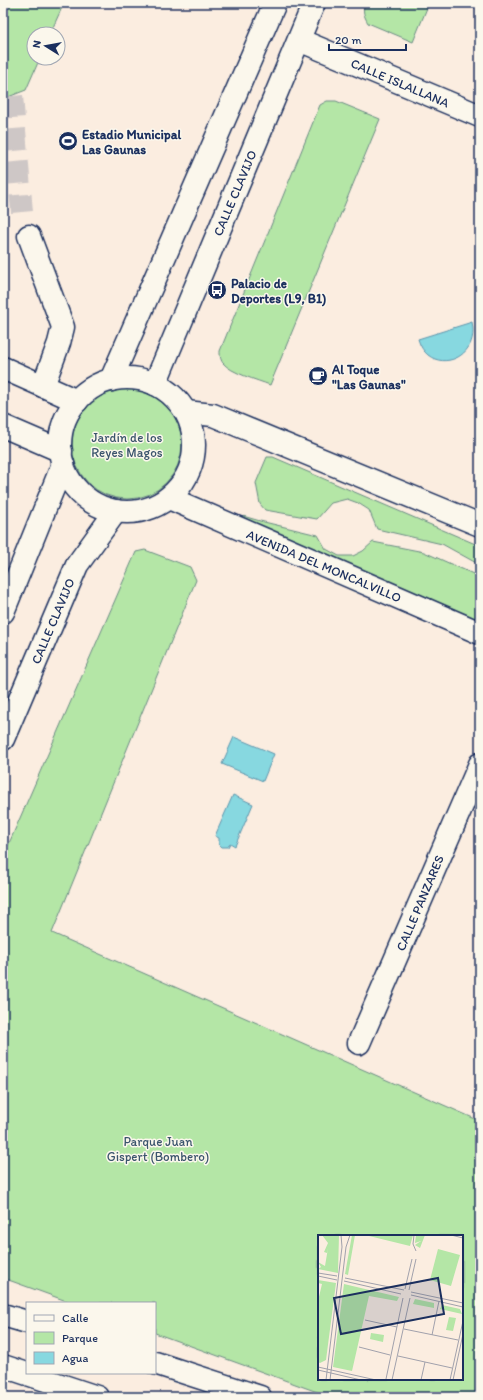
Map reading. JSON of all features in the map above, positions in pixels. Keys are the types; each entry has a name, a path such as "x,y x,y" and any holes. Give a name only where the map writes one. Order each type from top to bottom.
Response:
{"main road":[{"path":"111,380 276,3"},
{"name":"CALLE CLAVIJO","path":"155,384 314,3"},
{"name":"CALLE ISLALLANA","path":"299,40 480,116"},
{"path":"29,236 63,328 60,343 43,386"},
{"path":"3,368 77,401"},
{"path":"3,426 62,458 71,481 83,495 98,506 116,511 130,512 144,510 157,506 169,498 180,487 188,473 193,458 194,443 192,427 186,412 173,396 155,384 141,379 126,378 111,380 87,391 77,401 67,416 62,433 62,458 3,612"},
{"path":"186,412 213,415 480,525"},
{"name":"AVENIDA DEL MONCALVILLO","path":"169,498 480,633"},
{"name":"CALLE CLAVIJO","path":"3,739 77,565 116,511"},
{"name":"CALLE PANZARES","path":"359,1043 480,764"},
{"path":"3,1315 26,1322"},
{"path":"156,1363 260,1397"},
{"path":"3,1366 26,1374"},
{"path":"27,1374 97,1397"}],"green space":[{"path":"3,3 64,3 54,26 26,26 26,66 36,66 26,90 3,99"},
{"path":"365,3 429,3 413,42 368,23 364,13"},
{"path":"327,101 336,101 380,119 270,385 245,376 227,367 221,360 220,351 320,105"},
{"name":"Jardín de los Reyes Magos","path":"127,389 148,393 158,398 166,405 173,413 178,423 182,444 178,465 173,475 166,483 158,490 148,495 127,499 106,495 96,490 88,483 81,475 76,465 72,444 76,423 81,413 88,405 96,398 106,393"},
{"path":"267,457 273,457 480,546 480,565 442,544 377,529 369,510 358,503 347,499 331,503 317,519 265,510 260,504 256,483"},
{"path":"243,516 318,535 326,549 339,556 353,556 363,551 373,542 424,552 480,577 480,629 238,522"},
{"name":"Parque Juan Gispert (Bombero)","path":"145,550 190,567 196,580 52,933 480,1121 480,1397 331,1397 156,1333 156,1302 69,1302 3,1278 3,857 136,552"}],"water":[{"path":"472,322 473,335 469,346 462,355 452,359 442,361 432,358 424,351 418,339"},
{"path":"234,737 274,754 263,781 222,764"},
{"path":"233,795 253,804 235,846 230,843 228,847 222,847 219,844 219,838 215,836"}],"tunnel":[{"path":"12,96 22,212"}],"place":[{"name":"Estadio Municipal Las Gaunas","path":"68,141"},
{"name":"Palacio de Deportes (L9, B1)","path":"217,290"},
{"name":"Al Toque \"Las Gaunas\"","path":"318,376"}]}
